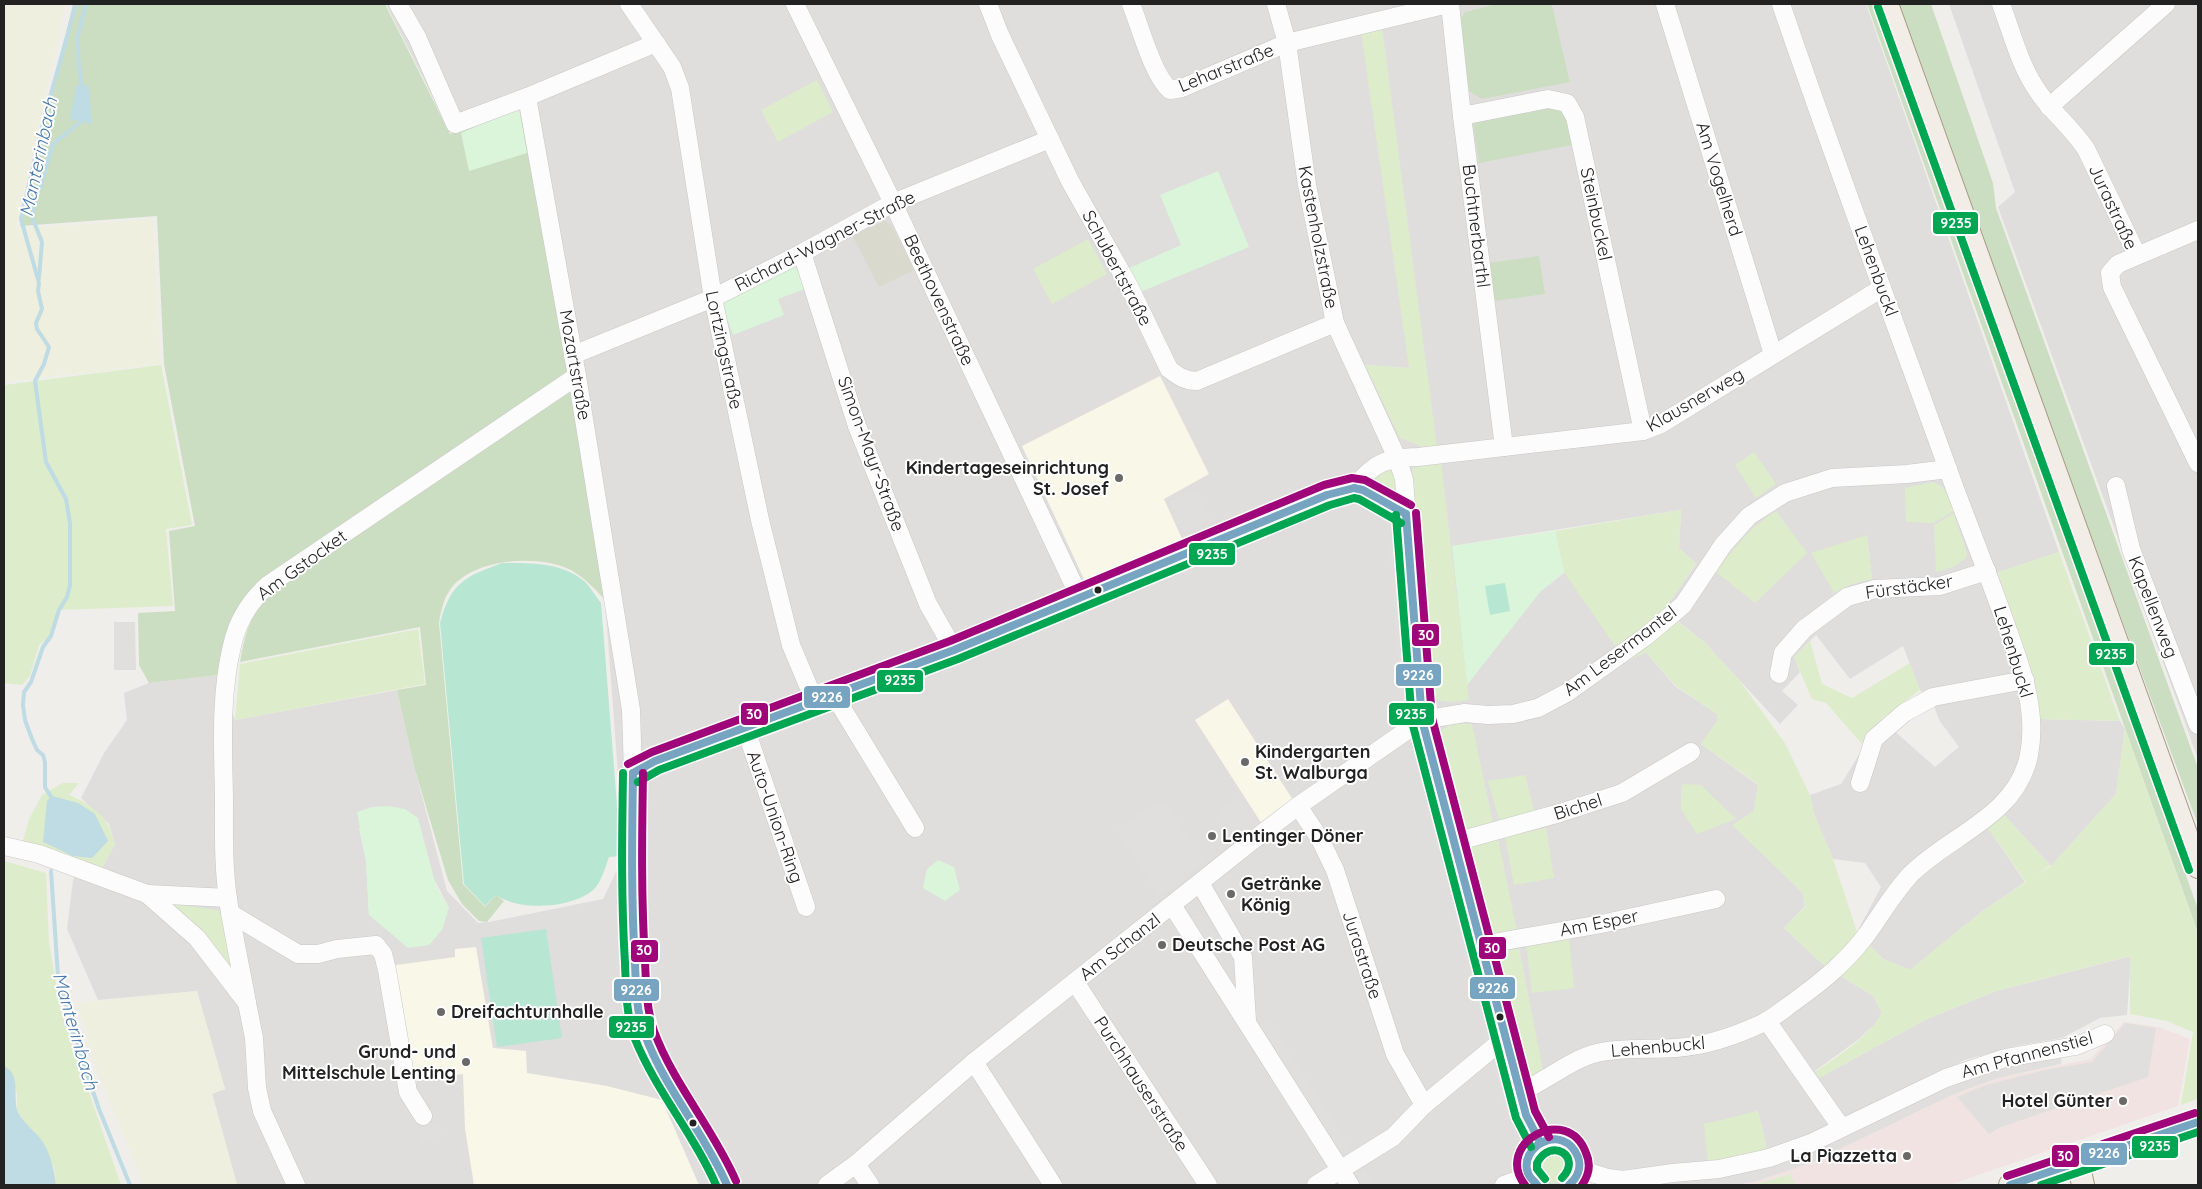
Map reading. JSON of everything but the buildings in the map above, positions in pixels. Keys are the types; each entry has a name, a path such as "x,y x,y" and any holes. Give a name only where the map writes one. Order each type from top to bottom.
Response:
{"main road":[{"path":"1887,4 2198,867"},
{"path":"2016,1185 2067,1172 2198,1122"},
{"path":"2067,1172 2083,1185"}],"street":[{"path":"398,4 417,37 456,124 527,97 656,43"},
{"name":"Lortzingstraße","path":"629,4 672,67 680,88 713,298 760,520 791,645 815,702"},
{"name":"Beethovenstraße","path":"794,4 893,203 1080,598"},
{"name":"Schubertstraße","path":"988,4 1000,35 1070,181 1128,286 1169,369 1188,381 1196,381 1335,323"},
{"name":"Leharstraße","path":"1131,4 1157,73 1163,84 1170,90 1182,88 1287,43"},
{"name":"Kastenholzstraße","path":"1276,4 1287,43 1307,185 1335,323 1397,458"},
{"path":"1287,43 1449,4"},
{"name":"Buchtnerbarthl","path":"1449,4 1504,447"},
{"name":"Am Vogelherd","path":"1665,4 1773,354"},
{"name":"Lehenbuckl","path":"1520,1092 1590,1054 1617,1049 1677,1048 1710,1043 1767,1021 1824,980 1845,960 1864,938 1897,888 1926,859 1981,823 2011,796 2025,772 2030,751 2030,705 2025,680 1987,571 1834,159 1781,4"},
{"path":"2049,107 2166,4"},
{"name":"Jurastraße","path":"2005,6 2024,64 2037,91 2049,107 2076,133 2086,149 2137,255 2113,268 2110,273 2112,287 2193,441 2198,463"},
{"name":"Mozartstraße","path":"527,97 577,376 631,710 633,946 637,998 644,1032 658,1065 718,1163 727,1185"},
{"name":"Steinbuckel","path":"1462,116 1548,99 1567,103 1575,117 1643,431"},
{"name":"Richard-Wagner-Straße","path":"573,355 713,298 802,253 893,203 1050,139"},
{"path":"2137,255 2198,230"},
{"name":"Simon-Mayr-Straße","path":"802,253 857,426 928,604 954,650"},
{"name":"Klausnerweg","path":"1397,458 1418,458 1643,431 1661,424 1882,288"},
{"name":"Am Gstocket","path":"296,1185 262,1111 257,1088 254,1038 229,906 225,872 224,699 232,645 244,612 268,585 577,376"},
{"path":"1406,514 1374,495 1354,488 1362,477 1380,462 1397,458 1404,479 1422,720 1526,1115 1540,1142"},
{"name":"Am Lesermantel","path":"1422,720 1465,713 1513,714 1538,708 1568,692 1644,637 1683,605 1723,545 1749,516 1785,493 1832,478 1907,474 1948,469"},
{"name":"Kapellenweg","path":"2116,486 2131,549 2198,725"},
{"name":"Auto-Union-Ring","path":"633,773 654,761 954,650 1326,495 1354,488"},
{"name":"Fürstäcker","path":"1779,674 1783,653 1804,629 1847,597 1875,589 1940,586 1987,571"},
{"path":"1860,783 1874,739 1904,713 1933,697 2025,680"},
{"path":"834,694 915,828"},
{"name":"Am Schanzl","path":"827,1185 856,1164 974,1062 1298,806 1422,720"},
{"name":"Auto-Union-Ring","path":"745,727 806,907"},
{"name":"Bichel","path":"1455,842 1560,813 1622,793 1691,752"},
{"name":"Jurastraße","path":"1298,806 1320,839 1335,870 1395,1054 1424,1105"},
{"path":"4,846 39,854 147,894 229,906 298,954 318,954 337,949 376,946 383,954 387,970 408,1092 423,1116"},
{"path":"1200,883 1243,957 1248,1024"},
{"path":"147,894 197,938 247,1003"},
{"name":"Am Esper","path":"1482,945 1601,924 1716,899"},
{"path":"1172,905 1350,1185"},
{"name":"Purchhauserstraße","path":"1075,982 1208,1185"},
{"path":"1767,1021 1841,1127"},
{"name":"Am Pfannenstiel","path":"1579,1169 1622,1180 1719,1170 1770,1158 1811,1143 1946,1078 2005,1058 2076,1046 2105,1034"},
{"path":"1316,1185 1393,1137 1424,1105 1506,1037"},
{"path":"974,1062 1053,1185"},
{"path":"1504,1185 1533,1180 1527,1168 1531,1150 1540,1142 1554,1139 1568,1143 1577,1155 1579,1169 1569,1185"},
{"path":"856,1164 870,1185"}],"shaded area":[{"path":"386,4 1495,4 1465,12 1570,82 1552,4 1866,4 2059,552 1998,573 2035,680 2040,719 2120,721 2125,729 2116,794 2051,866 2004,815 1988,828 2025,882 1980,913 1910,970 1883,959 1857,932 1881,887 1865,863 1833,859 1814,814 1810,795 1841,784 1881,719 1935,767 1959,747 1939,720 1933,703 1920,690 1903,646 1850,679 1816,635 1794,657 1800,672 1782,691 1798,705 1780,724 1705,643 1664,610 1696,564 1679,548 1681,510 1452,546 1541,591 1565,572 1626,662 1646,652 1675,686 1717,714 1718,720 1701,744 1758,785 1754,811 1733,825 1803,893 1805,906 1784,928 1826,967 1873,996 1882,1013 1877,1022 1859,1039 1815,1071 1819,1078 1925,1020 1996,991 2131,956 2127,1015 2100,1018 2062,1038 2016,1046 1965,1060 1807,1138 1771,1150 1677,1167 1621,1170 1601,1168 1565,1185 237,1185 212,1093 225,1089 197,991 98,1000 67,929 73,880 80,862 102,868 115,844 109,824 81,798 104,753 127,720 124,693 149,683 218,675 235,720 397,690 415,770 447,891 478,923 603,899 624,855 605,600 520,106 450,132","holes":["1366,365 1409,368 1393,423","1867,535 1872,579 1851,584 1834,593","1682,785 1701,785 1681,809","359,828 434,879 449,908 369,915 366,861","1758,1111 1767,1150 1704,1124"]},
{"path":"1949,4 2198,4 2198,759 1998,207 2015,192"},
{"path":"885,221 891,225 914,270 879,287 852,235"},
{"name":"Kindertageseinrichtung St. Josef","path":"1160,376 1209,474 1164,499 1183,541 1085,581 1022,446"},
{"path":"1197,490 1211,520 1183,533 1169,502"},
{"path":"1401,541 1415,707 1402,708 1389,542"},
{"path":"114,622 135,622 136,670 114,670"},
{"name":"Kindergarten St. Walburga","path":"1228,699 1295,803 1262,824 1195,720"},
{"path":"1426,752 1498,1033 1487,1041 1414,755"},
{"path":"1238,796 1258,826 1236,840 1216,810"},
{"path":"1153,804 1168,806 1205,861 1158,896 1116,829"},
{"name":"Getränke König","path":"1229,872 1250,904 1233,915 1212,884"},
{"path":"616,902 627,902 648,1056 638,1060 629,1036 620,1000"},
{"path":"1202,914 1219,942 1201,944 1185,919"},
{"name":"Grund- und Mittelschule Lenting","path":"476,947 493,1048 526,1051 527,1073 607,1086 662,1100 699,1185 474,1185 465,1129 463,1074 410,1082 389,966 455,957 455,949"},
{"path":"1268,1019 1374,1185 1360,1185 1258,1026"},
{"path":"2124,1022 2159,1027 2190,1039 2178,1106 1949,1185 1795,1185 1790,1174 1752,1185 1737,1185 1757,1181 1811,1163 1954,1094 1998,1078 2090,1059"},
{"name":"Hotel Günter","path":"2125,1023 2156,1028 2148,1077 2001,1127 1989,1134 1957,1097 1986,1085 2045,1070 2092,1062"},
{"path":"1502,1051 1519,1116 1507,1119 1492,1059"},
{"path":"2062,1054 2061,1064 1998,1078 1954,1094 1811,1163 1757,1181 1736,1185 1640,1185 1720,1175 1950,1083 2008,1063"},
{"path":"437,1122 442,1135 421,1142 418,1129"}],"green space":[{"path":"4,4 66,4 16,229 153,219 161,364 4,382"},
{"path":"73,4 385,4 450,134 520,106 570,374 261,580 242,601 230,625 218,675 149,683 139,665 138,613 175,611 169,531 195,526 164,364 157,216 20,226"},
{"path":"1495,4 1552,4 1570,82 1482,99 1469,91 1459,21 1465,12"},
{"path":"1867,4 1874,4 2198,909 2198,933"},
{"path":"1899,4 1931,4 1993,183 1996,208 2198,768 2198,825 1965,197"},
{"path":"1382,26 1437,447 1426,448 1400,438 1365,365 1409,368 1361,31"},
{"path":"817,80 833,112 778,142 761,110"},
{"path":"1556,106 1567,116 1572,145 1479,163 1473,125 1480,120"},
{"path":"519,108 527,153 469,171 461,133"},
{"path":"1218,171 1249,247 1138,293 1127,269 1181,245 1160,195"},
{"path":"1088,239 1107,274 1052,304 1033,269"},
{"path":"1539,256 1545,294 1495,301 1489,263"},
{"path":"795,264 805,289 778,299 784,315 733,335 721,301"},
{"path":"161,365 192,525 166,529 173,606 58,610 50,636 39,645 30,676 22,685 4,683 4,385"},
{"path":"574,386 605,600 585,580 571,570 542,562 508,562 476,570 463,577 452,587 447,595 439,623 463,884 485,907 496,895 504,901 487,922 479,921 462,904 448,880 415,770 397,690 426,685 420,627 240,662 243,645 252,619 265,601 274,593"},
{"path":"1754,452 1776,484 1756,498 1735,465"},
{"path":"1441,461 1469,700 1453,702 1443,701 1429,693 1409,475 1419,465 1427,462"},
{"path":"1386,469 1393,471 1398,479 1395,489 1387,496 1375,492 1371,482"},
{"path":"1933,482 1944,488 1954,511 1933,523 1906,522 1905,488"},
{"path":"1681,510 1679,548 1696,563 1664,611 1705,643 1739,680 1785,743 1810,795 1814,814 1833,859 1857,932 1883,959 1910,970 1980,913 2026,882 1988,828 2004,815 2050,865 2037,875 2051,866 2116,794 2125,729 2198,934 2198,1099 2181,1105 2193,1032 2167,1021 2130,1014 2130,956 1996,991 1925,1020 1819,1078 1815,1072 1843,1053 1869,1031 1882,1013 1873,996 1826,967 1784,928 1805,907 1803,893 1732,825 1754,811 1758,784 1701,744 1718,720 1717,714 1676,686 1646,652 1626,662 1564,572 1555,531"},
{"path":"1776,511 1807,553 1755,603 1716,572 1750,531"},
{"path":"1954,513 1967,553 1966,558 1953,567 1936,572 1934,525"},
{"path":"1555,531 1564,572 1541,591 1467,685 1452,546"},
{"path":"1867,535 1872,579 1851,584 1834,593 1811,553"},
{"path":"2059,552 2120,721 2040,719 2035,680 1998,572"},
{"path":"502,563 545,565 565,570 584,581 601,603 621,856 609,857 600,880 592,891 570,901 544,906 518,904 496,895 485,906 464,884 440,623 449,598 461,583 469,577"},
{"path":"1505,583 1510,611 1490,615 1485,586"},
{"path":"418,629 425,684 235,720 240,664"},
{"path":"1810,641 1822,684 1852,698 1910,663 1920,690 1881,719 1863,745 1826,703 1812,699 1794,657"},
{"path":"1455,724 1472,724 1493,823 1468,830 1462,829 1456,823 1436,744 1441,731"},
{"path":"1525,775 1535,814 1500,823 1488,781"},
{"path":"63,783 79,783 69,795 85,803 101,815 109,827 115,844 102,868 23,841 29,819 42,795"},
{"path":"1682,784 1701,785 1736,819 1697,834 1681,809"},
{"path":"388,806 405,809 418,818 436,886 449,908 442,930 429,945 408,948 369,915 366,861 357,812 372,807"},
{"path":"1546,828 1554,878 1514,885 1505,837"},
{"path":"1498,838 1517,932 1486,934 1466,864 1466,847"},
{"path":"938,860 954,867 960,890 945,901 923,888 927,869"},
{"path":"4,861 46,873 49,943 61,1012 121,1185 56,1185 54,1167 17,1110 17,1093 8,1068 4,1066"},
{"path":"165,903 224,911 235,980"},
{"path":"546,929 562,1038 497,1047 481,938"},
{"path":"1569,937 1574,988 1532,993 1526,942"},
{"path":"1519,947 1543,1071 1531,1076 1523,1071 1495,972 1498,957 1508,949"},
{"path":"197,991 225,1089 212,1094 237,1185 144,1185 96,1069 77,1003"},
{"path":"1758,1111 1767,1150 1708,1163 1704,1124"},
{"path":"1553,1147 1560,1148 1566,1152 1570,1158 1570,1172 1566,1178 1560,1182 1553,1183 1546,1182 1540,1178 1536,1172 1535,1165 1536,1158 1540,1152 1546,1148"},
{"path":"1790,1174 1795,1185 1752,1185 1757,1184"}],"water":[{"path":"76,86 89,86 92,125 82,121 70,120"},
{"path":"52,796 78,803 95,814 108,841 92,858 73,856 43,842 47,801"},
{"path":"4,1066 10,1070 15,1081 16,1107 18,1112 25,1123 40,1138 49,1154 56,1185 4,1185"}],"waterway":[{"name":"Manterinbach","path":"53,800 45,787 45,762 43,755 37,750 32,739 25,720 23,705 24,692 31,682 43,647 51,636 59,610 67,597 70,585 70,523 66,499 46,462 35,381 44,364 49,347 37,329 36,323 42,309 38,291 39,283 21,219 44,119 76,4"},
{"path":"81,85 77,39 86,4"},
{"path":"39,278 42,242 32,217 33,212 53,144 82,121"},
{"name":"Manterinbach","path":"51,871 58,976 73,1032 99,1109 130,1185"}],"transit line":[{"name":"9235","path":"1878,7 2189,870"},
{"name":"30","path":"628,764 652,752 950,641 1324,485 1352,478 1365,480 1411,505"},
{"name":"9226","path":"633,773 655,761 954,650 1327,495 1354,488 1363,490 1406,514"},
{"name":"9235","path":"638,782 659,770 958,659 1330,505 1354,498 1359,499 1401,523"},
{"name":"30","path":"1416,513 1432,718 1535,1111 1549,1137"},
{"name":"9226","path":"1406,514 1422,720 1526,1115 1540,1142"},
{"name":"9235","path":"1396,515 1412,722 1516,1118 1531,1147"},
{"name":"9235","path":"623,773 623,916 626,992 630,1021 635,1039 653,1077 697,1148 716,1185"},
{"name":"9226","path":"633,773 633,916 636,990 640,1017 653,1055 718,1166 727,1185"},
{"name":"30","path":"643,773 643,913 647,996 651,1022 662,1051 672,1070 727,1162 736,1181"},
{"name":"30","path":"2007,1176 2195,1113"},
{"name":"9226","path":"2010,1185 2198,1122"},
{"name":"30","path":"1525,1185 1518,1170 1518,1156 1525,1143 1536,1134 1550,1130 1564,1131 1577,1138 1586,1153 1588,1169 1582,1185"},
{"name":"9235","path":"2041,1185 2198,1132"},
{"name":"9226","path":"1537,1185 1528,1173 1527,1163 1529,1154 1535,1147 1553,1139 1571,1146 1578,1157 1578,1172 1569,1185"},
{"name":"9235","path":"1545,1179 1537,1169 1537,1163 1543,1155 1557,1150 1563,1152 1569,1163 1568,1170 1562,1178"}],"place":[{"name":"Kindertageseinrichtung St. Josef","path":"1119,478"},
{"name":"Kindergarten St. Walburga","path":"1245,762"},
{"name":"Lentinger Döner","path":"1212,836"},
{"name":"Getränke König","path":"1231,894"},
{"name":"Deutsche Post AG","path":"1162,945"},
{"name":"Dreifachturnhalle","path":"441,1012"},
{"name":"Grund- und Mittelschule Lenting","path":"466,1062"},
{"name":"Hotel Günter","path":"2123,1101"},
{"name":"La Piazzetta","path":"1907,1156"}]}
